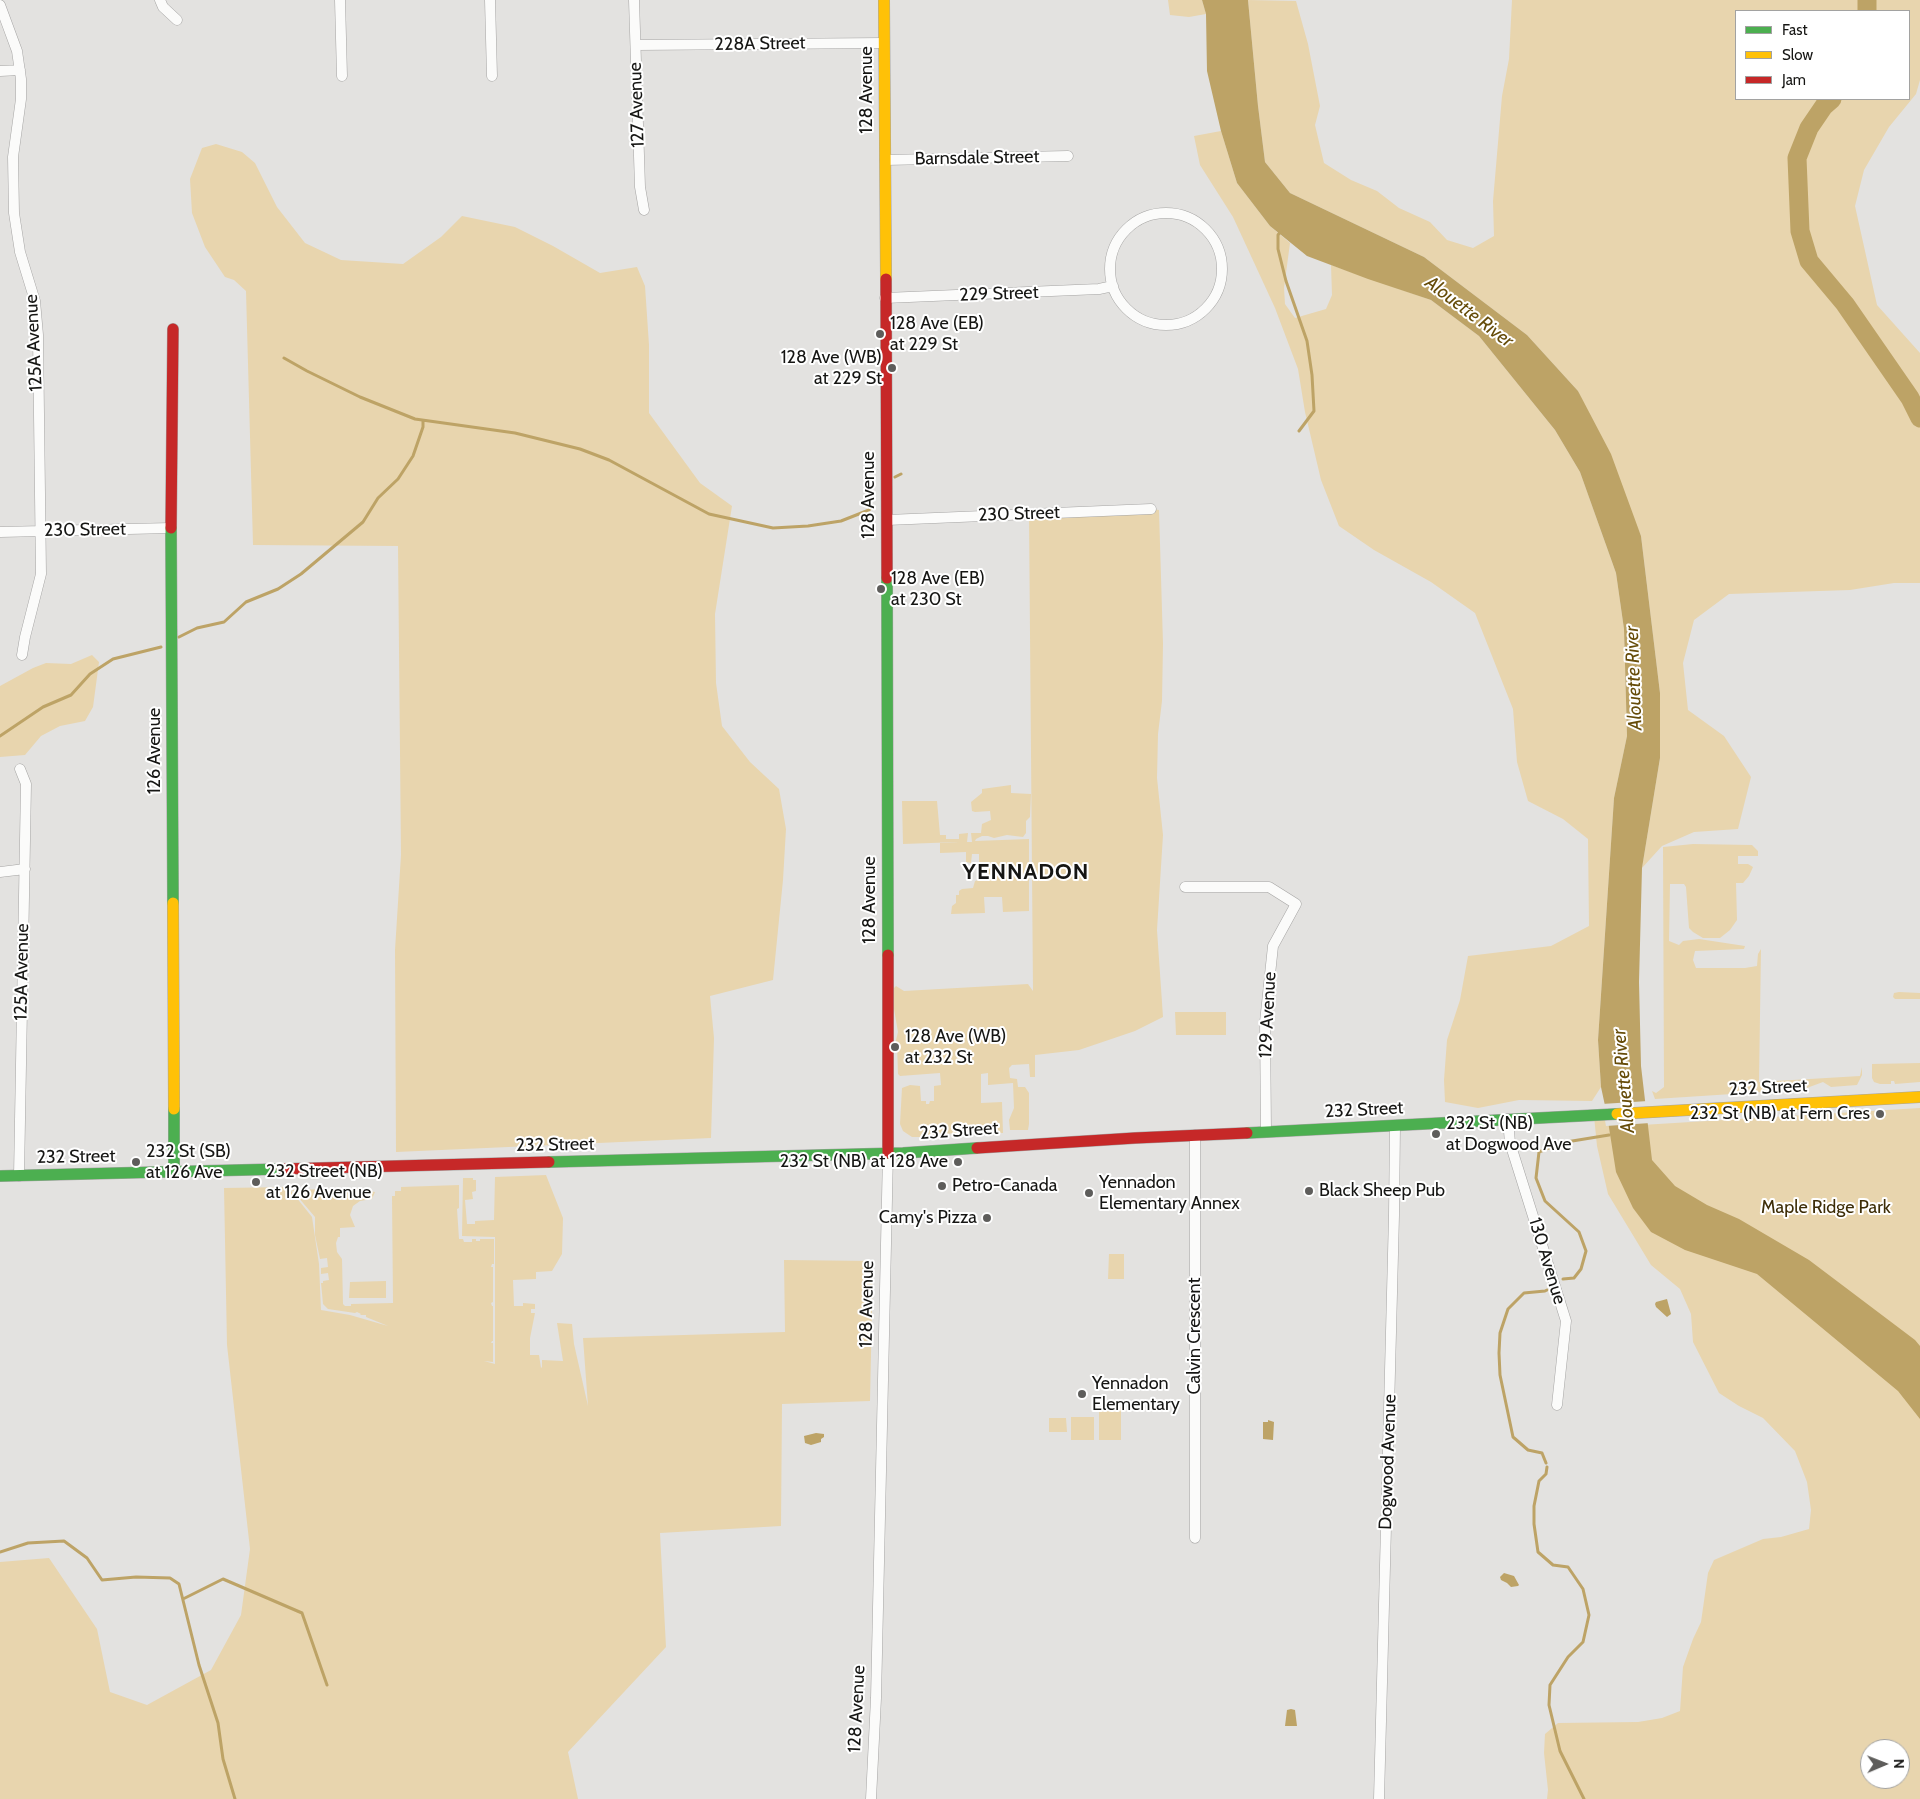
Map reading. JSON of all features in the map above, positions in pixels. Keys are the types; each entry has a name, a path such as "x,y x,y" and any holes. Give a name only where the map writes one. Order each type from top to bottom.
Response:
{"street":[{"path":"160,0 163,7 177,20"},
{"path":"340,0 342,76"},
{"path":"490,0 492,76"},
{"name":"127 Avenue","path":"634,0 640,187 644,210"},
{"name":"128 Avenue","path":"871,1799 876,1698 888,1153 884,0"},
{"name":"125A Avenue","path":"0,5 17,51 20,70 21,99 13,158 14,213 20,252 35,301 37,321 41,574 24,637 22,655"},
{"name":"228A Street","path":"636,45 884,43"},
{"path":"0,71 20,70"},
{"name":"Barnsdale Street","path":"885,160 1068,156"},
{"path":"1172,214 1190,219 1211,236 1219,253 1222,271 1218,289 1209,305 1187,321 1160,325 1142,320 1127,309 1112,286 1110,277 1111,259 1118,241 1129,227 1145,218 1172,214"},
{"name":"229 Street","path":"885,298 1100,289 1112,286"},
{"name":"126 Avenue","path":"173,329 171,528 174,1173"},
{"name":"230 Street","path":"887,520 1150,509"},
{"name":"230 Street","path":"0,532 171,528"},
{"name":"125A Avenue","path":"19,1176 26,784 20,768"},
{"path":"0,872 25,869"},
{"name":"129 Avenue","path":"1185,887 1269,886 1296,904 1273,946 1265,1022 1266,1132"},
{"name":"232 Street","path":"0,1176 174,1173 794,1154 888,1153 1920,1097"},
{"name":"130 Avenue","path":"1508,1119 1510,1143 1566,1321 1557,1405"},
{"name":"Dogwood Avenue","path":"1379,1799 1395,1206 1395,1126"},
{"name":"Calvin Crescent","path":"1195,1135 1195,1538"}],"green space":[{"path":"1168,0 1202,0 1206,14 1189,17 1170,15"},
{"path":"1248,0 1296,1 1308,44 1320,106 1315,125 1324,163 1351,180 1377,191 1399,208 1430,222 1447,240 1473,248 1494,236 1493,201 1502,96 1509,59 1512,0 1920,0 1920,80 1916,94 1889,127 1864,170 1855,206 1877,305 1920,353 1920,583 1894,583 1850,590 1729,594 1694,620 1683,663 1688,710 1724,736 1751,777 1738,829 1694,832 1662,846 1642,868 1660,758 1660,693 1641,536 1578,391 1527,335 1424,257 1290,193 1265,162"},
{"path":"1221,131 1237,183 1270,226 1290,243 1284,288 1285,304 1295,318 1326,309 1332,295 1331,265 1431,300 1479,336 1555,430 1580,472 1616,573 1624,629 1627,736 1614,798 1598,1040 1601,1087 1592,1101 1519,1100 1478,1108 1445,1102 1444,1080 1447,1040 1460,1000 1468,956 1551,946 1589,926 1588,839 1563,819 1528,801 1517,762 1513,709 1475,613 1431,582 1374,550 1339,526 1321,480 1305,412 1298,369 1275,308 1233,217 1200,165 1194,136"},
{"path":"216,144 242,152 255,163 277,207 305,243 341,260 403,264 441,237 462,216 515,227 600,273 637,267 645,286 649,345 649,413 700,483 732,506 715,614 716,683 722,726 750,762 779,789 786,829 773,980 710,996 714,1038 711,1138 396,1152 395,950 401,855 398,546 253,545 246,291 234,280 225,277 205,247 192,213 190,179 202,148"},
{"path":"1159,510 1163,644 1162,701 1158,734 1157,778 1163,835 1157,930 1163,1017 1135,1031 1079,1050 1035,1055 1035,1077 1030,1077 1029,1064 1012,1065 1009,1068 1010,1078 1017,1079 1018,1087 1025,1087 1029,1093 1028,1130 1010,1130 1009,1120 1014,1108 1013,1083 988,1085 988,1073 981,1074 981,1103 1002,1102 1003,1133 955,1133 912,1137 903,1131 900,1124 902,1088 910,1085 920,1086 921,1101 926,1101 926,1104 929,1104 930,1101 934,1101 934,1086 941,1085 940,1073 900,1076 898,1074 897,1044 895,1044 898,1032 894,1009 894,988 896,986 904,991 1028,984 1033,991 1029,514"},
{"path":"92,655 99,662 93,707 85,721 60,726 41,736 25,755 0,757 0,686 46,663 71,664"},
{"path":"1011,785 1011,793 1031,794 1030,817 1026,821 1026,833 1023,837 1007,835 994,838 982,836 975,841 1029,839 1029,911 1003,912 1002,897 984,897 985,913 951,914 952,906 956,903 956,895 959,895 959,891 973,888 975,881 982,879 982,863 979,863 979,854 972,854 971,863 966,862 966,852 940,853 940,843 959,842 903,844 902,801 937,801 940,835 946,835 946,839 959,839 959,834 968,833 967,842 972,842 971,833 981,833 982,824 991,820 990,811 972,811 971,802 982,793 982,789"},
{"path":"1693,844 1752,845 1758,851 1758,856 1738,856 1738,864 1748,864 1753,867 1743,883 1736,883 1737,920 1730,930 1720,938 1703,938 1689,928 1686,887 1684,884 1670,884 1669,941 1679,945 1683,941 1699,939 1745,946 1744,949 1695,951 1693,960 1696,968 1745,968 1757,966 1758,954 1761,949 1759,1082 1860,1076 1862,1067 1862,1075 1857,1085 1831,1087 1823,1082 1804,1089 1655,1099 1652,1091 1656,1093 1664,1087 1663,847"},
{"path":"1894,993 1920,993 1920,999 1895,999 1893,997"},
{"path":"1175,1012 1226,1012 1226,1035 1176,1035"},
{"path":"1920,1063 1920,1082 1895,1084 1894,1081 1891,1081 1891,1084 1880,1084 1874,1082 1872,1078 1872,1064"},
{"name":"Maple Ridge Park","path":"1920,1108 1920,1799 1547,1799 1548,1790 1544,1753 1545,1734 1558,1723 1638,1722 1662,1718 1680,1711 1683,1667 1701,1622 1708,1573 1714,1560 1763,1539 1781,1537 1809,1529 1811,1510 1807,1482 1795,1451 1763,1418 1719,1393 1693,1342 1691,1314 1680,1289 1651,1265 1608,1194 1597,1146 1594,1116 1607,1116 1609,1127"},
{"path":"546,1175 563,1218 562,1254 552,1271 536,1272 536,1279 513,1280 514,1306 523,1306 523,1303 535,1304 535,1309 531,1309 531,1313 535,1313 530,1338 530,1355 539,1355 541,1368 542,1360 563,1361 557,1323 572,1324 574,1344 588,1406 583,1338 785,1332 784,1260 873,1261 870,1401 782,1404 781,1526 660,1533 666,1647 568,1752 578,1799 0,1799 0,1562 49,1558 97,1629 110,1692 147,1705 211,1670 241,1615 250,1549 227,1345 224,1188 288,1187 312,1217 319,1264 321,1310 350,1315 388,1326 366,1317 366,1315 360,1315 357,1312 328,1309 323,1304 321,1283 329,1280 328,1273 321,1274 321,1268 328,1267 327,1258 320,1259 315,1235 315,1217 292,1190 332,1189 332,1192 337,1192 337,1189 362,1188 375,1192 372,1199 360,1201 353,1206 350,1215 355,1227 340,1228 340,1237 338,1237 336,1243 337,1252 342,1259 343,1304 351,1306 351,1304 393,1303 392,1196 395,1196 395,1191 401,1191 401,1187 459,1185 459,1208 457,1209 459,1239 463,1239 464,1242 472,1242 472,1239 480,1241 480,1239 494,1239 494,1264 491,1267 493,1267 493,1302 491,1303 493,1306 493,1341 491,1343 493,1343 493,1362 484,1361 495,1364 495,1237 462,1236 463,1178 473,1178 473,1180 476,1180 476,1191 472,1192 473,1199 465,1200 467,1224 475,1224 475,1221 494,1220 495,1177"},
{"path":"1109,1254 1124,1254 1124,1279 1108,1279"},
{"path":"386,1281 386,1298 349,1298 350,1282"},
{"path":"1099,1407 1121,1407 1121,1440 1099,1440"},
{"path":"1071,1417 1094,1417 1094,1440 1071,1440"},
{"path":"1049,1418 1066,1418 1067,1432 1049,1432"}],"water":[{"name":"Alouette River","path":"1202,0 1248,0 1265,162 1290,193 1424,257 1527,335 1578,391 1611,454 1641,536 1660,693 1660,758 1642,868 1639,982 1641,1066 1652,1160 1675,1186 1707,1205 1739,1219 1809,1260 1915,1340 1920,1346 1920,1419 1898,1391 1757,1274 1685,1250 1651,1232 1633,1208 1616,1172 1601,1087 1598,1040 1614,798 1627,736 1624,629 1616,573 1580,472 1555,430 1479,336 1431,300 1307,256 1270,226 1237,183 1221,131 1207,71 1206,14"},
{"path":"1667,1299 1671,1314 1667,1317 1655,1304"},
{"path":"1268,1420 1274,1422 1273,1440 1263,1439 1263,1422 1268,1422"},
{"path":"816,1433 824,1434 821,1442 811,1445 805,1443 804,1436"},
{"path":"1504,1573 1514,1576 1519,1585 1511,1587 1501,1580 1500,1577"},
{"path":"1287,1710 1295,1710 1297,1726 1285,1726"}],"pier":[{"path":"1648,1101 1650,1123 1606,1126 1602,1104"}],"waterway":[{"path":"1867,0 1867,10"},
{"path":"1831,100 1824,106 1809,128 1797,158 1800,231 1809,261 1845,304 1910,398 1920,418"},
{"path":"1281,231 1278,235 1278,249 1286,281 1307,341 1312,375 1314,411 1299,431"},
{"path":"284,358 360,397 415,419 515,433 580,449 609,460 709,514 773,528 808,526 841,521 869,510 872,506"},
{"path":"179,637 197,628 224,622 246,602 278,589 301,574 363,522 378,498 398,479 413,456 423,427 423,421"},
{"path":"895,477 901,474"},
{"path":"0,736 43,707 71,695 90,674 113,659 161,647"},
{"name":"Alouette River","path":"1563,1279 1574,1278 1581,1269 1586,1251 1579,1232 1545,1201 1536,1178 1539,1152 1560,1143 1609,1135"},
{"path":"1546,1463 1542,1453 1528,1450 1513,1437 1500,1375 1499,1353 1500,1333 1508,1309 1524,1293 1547,1290"},
{"path":"1547,1467 1546,1474 1539,1481 1534,1506 1534,1524 1538,1552 1553,1565 1568,1567 1583,1589 1589,1615 1583,1642 1568,1657 1550,1685 1549,1705 1560,1751 1584,1799"},
{"path":"0,1552 28,1543 64,1541 87,1558 102,1580 136,1577 170,1578 179,1584 199,1665 218,1723 223,1759 235,1799"},
{"path":"183,1599 223,1579 302,1613 327,1685"}],"traffic: fast":[{"path":"171,528 173,903"},
{"path":"887,578 888,955"},
{"path":"174,1109 174,1173"},
{"path":"1247,1133 1617,1114"},
{"path":"549,1162 903,1153 977,1148"},
{"path":"0,1176 282,1169"}],"traffic: slow":[{"path":"884,0 886,279"},
{"path":"173,903 174,1109"},
{"path":"1617,1114 1920,1097"}],"traffic: jam":[{"path":"886,279 887,578"},
{"path":"171,528 173,329"},
{"path":"888,955 888,1153"},
{"path":"977,1148 1247,1133"},
{"path":"282,1169 549,1162"}],"place":[{"name":"128 Ave (EB) at 229 St","path":"880,334"},
{"name":"128 Ave (WB) at 229 St","path":"892,368"},
{"name":"128 Ave (EB) at 230 St","path":"881,589"},
{"name":"128 Ave (WB) at 232 St","path":"895,1047"},
{"name":"232 St (NB) at Fern Cres","path":"1880,1114"},
{"name":"232 St (NB) at Dogwood Ave","path":"1436,1134"},
{"name":"232 St (SB) at 126 Ave","path":"136,1162"},
{"name":"232 St (NB) at 128 Ave","path":"958,1162"},
{"name":"232 Street (NB) at 126 Avenue","path":"256,1182"},
{"name":"Petro-Canada","path":"942,1186"},
{"name":"Black Sheep Pub","path":"1309,1191"},
{"name":"Yennadon Elementary Annex","path":"1089,1193"},
{"name":"Camy's Pizza","path":"987,1218"},
{"name":"Yennadon Elementary","path":"1082,1394"}],"district":[{"name":"YENNADON","path":"1026,873"}]}
